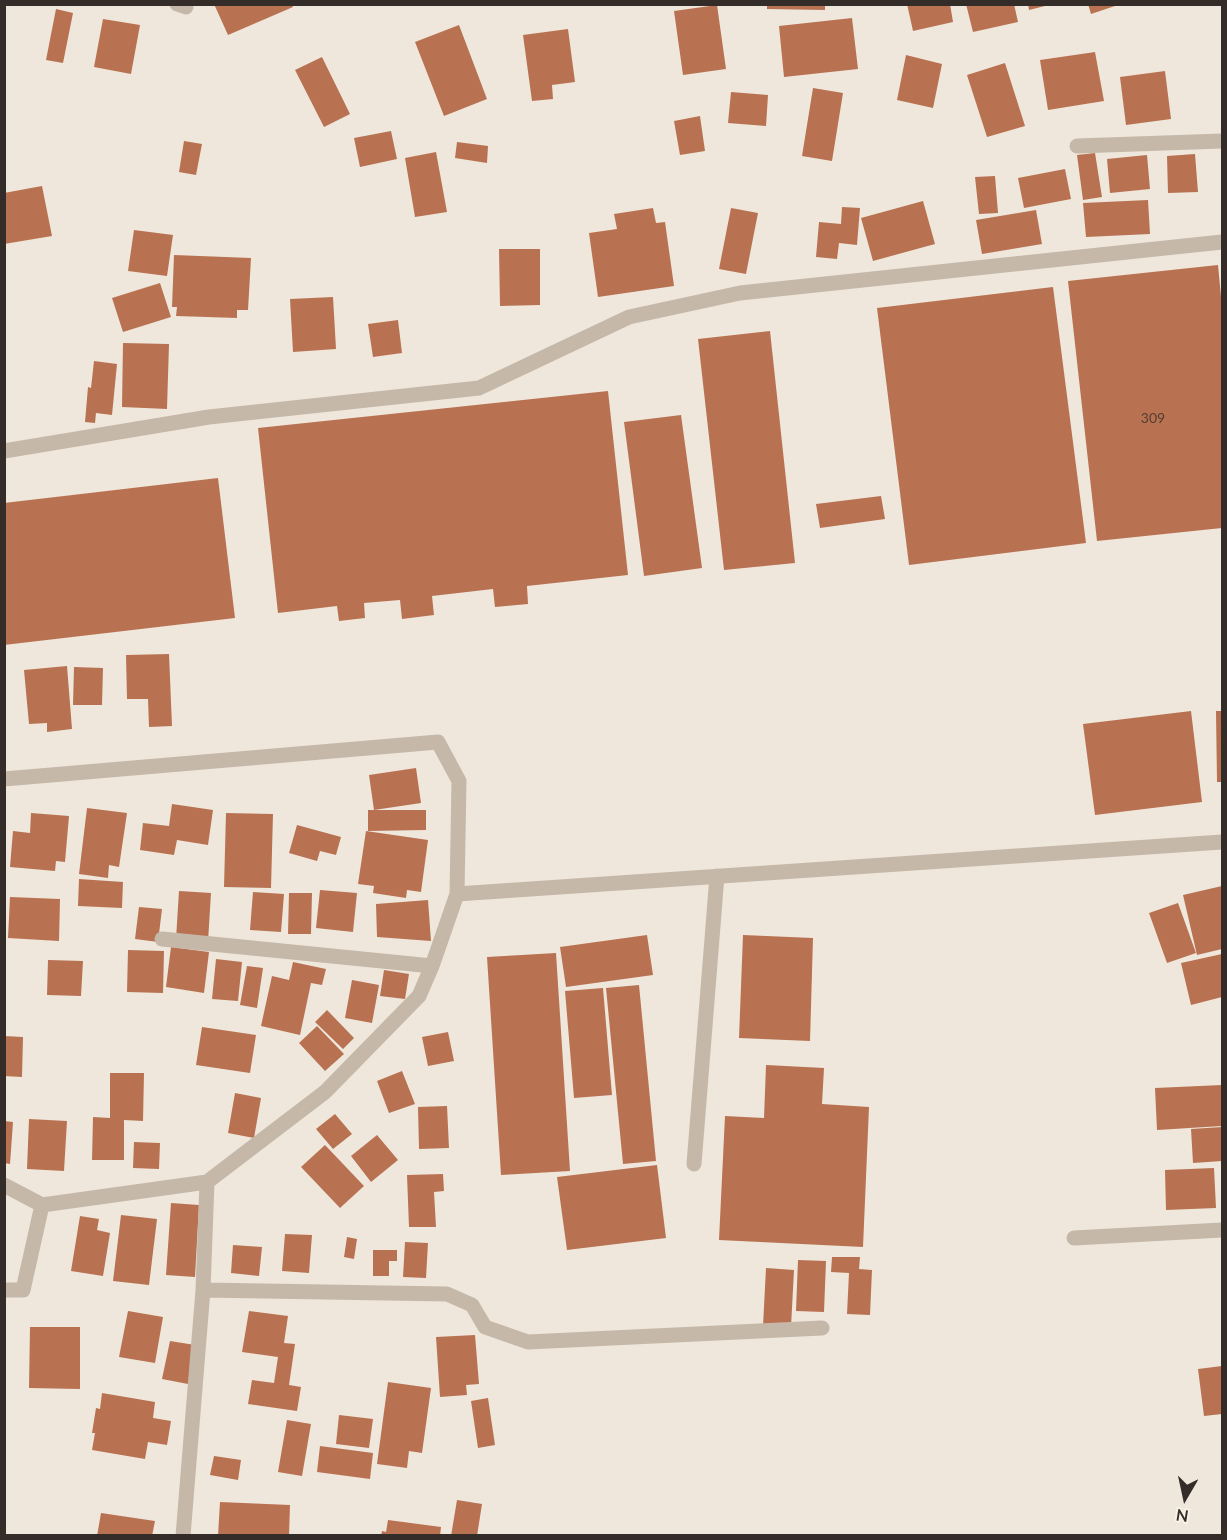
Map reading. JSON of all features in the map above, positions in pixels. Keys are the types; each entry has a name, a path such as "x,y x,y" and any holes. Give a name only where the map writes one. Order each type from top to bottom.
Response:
{"street":[{"path":"177,4 186,7 186,4"},
{"path":"1077,146 1222,141"},
{"path":"4,452 209,417 479,388 629,317 740,293 1222,242"},
{"path":"4,779 438,742 459,781 457,894 432,966 419,996 325,1092 207,1182 42,1205 4,1185"},
{"path":"457,894 1222,842"},
{"path":"694,1164 717,876"},
{"path":"162,939 432,966"},
{"path":"183,1536 203,1290 207,1182"},
{"path":"4,1290 23,1290 42,1205"},
{"path":"1074,1238 1222,1230"},
{"path":"203,1290 447,1294 472,1305 485,1327 528,1342 822,1328"}],"building":[{"path":"214,4 292,4 293,7 228,35"},
{"path":"767,4 825,4 825,10 767,9"},
{"path":"907,4 950,4 953,22 913,31"},
{"path":"966,4 1014,4 1018,22 973,32"},
{"path":"1028,4 1049,4 1049,5 1029,10"},
{"path":"1088,4 1118,4 1118,5 1091,14"},
{"path":"717,5 726,69 683,75 674,11"},
{"path":"56,9 73,13 63,63 46,60"},
{"path":"852,18 858,69 784,77 779,26"},
{"path":"103,19 140,25 131,74 94,67"},
{"path":"459,25 487,99 444,116 415,42"},
{"path":"568,29 575,82 552,85 553,99 532,101 523,35"},
{"path":"1095,52 1104,101 1048,110 1040,60"},
{"path":"906,55 942,64 933,108 897,100"},
{"path":"322,57 350,114 324,127 295,70"},
{"path":"1005,63 1025,126 987,137 967,75"},
{"path":"1165,71 1171,119 1126,125 1120,77"},
{"path":"813,88 843,93 832,161 802,156"},
{"path":"731,92 768,95 766,126 728,123"},
{"path":"700,116 705,151 680,155 674,121"},
{"path":"391,131 397,159 360,167 354,138"},
{"path":"184,141 202,144 196,175 179,172"},
{"path":"457,142 488,146 487,163 455,158"},
{"path":"436,152 447,212 415,217 405,158"},
{"path":"1095,153 1102,197 1083,200 1077,155"},
{"path":"1195,154 1198,192 1168,193 1167,156"},
{"path":"1147,155 1150,189 1110,193 1107,159"},
{"path":"1065,169 1071,199 1024,208 1018,178"},
{"path":"995,176 998,213 979,214 975,177"},
{"path":"42,186 52,236 4,244 4,193"},
{"path":"1148,200 1150,234 1086,237 1083,203"},
{"path":"923,201 935,244 873,261 861,218"},
{"path":"842,207 860,208 857,245 839,243 837,259 816,257 819,222 841,224"},
{"path":"653,208 656,223 665,222 674,286 598,297 589,233 617,229 614,214"},
{"path":"731,208 758,213 746,274 719,269"},
{"path":"1036,210 1042,244 982,254 976,220"},
{"path":"134,230 173,235 167,276 128,271"},
{"path":"499,249 540,249 540,305 500,306"},
{"path":"174,255 251,258 248,310 237,310 237,318 176,316 177,307 172,307"},
{"path":"1218,265 1222,307 1222,528 1097,541 1068,281"},
{"path":"160,283 171,317 123,332 112,298"},
{"path":"1053,287 1086,543 909,565 877,308"},
{"path":"333,297 336,349 293,352 290,299"},
{"path":"398,320 402,353 373,357 368,324"},
{"path":"770,331 795,563 724,570 698,339"},
{"path":"123,343 169,344 167,409 122,407"},
{"path":"94,361 117,364 112,415 96,413 95,423 85,422 88,387 91,388"},
{"path":"608,391 628,575 527,586 528,604 495,607 493,589 432,596 434,615 402,619 400,600 364,603 365,618 339,621 337,606 278,613 258,428"},
{"path":"681,415 702,568 644,576 624,422"},
{"path":"218,478 235,618 4,645 4,503"},
{"path":"881,496 885,519 820,528 816,504"},
{"path":"169,654 172,726 149,727 148,699 127,699 126,655"},
{"path":"67,666 72,729 47,732 47,723 29,724 24,670"},
{"path":"74,667 103,668 102,705 73,705"},
{"path":"1191,711 1202,802 1095,815 1083,724"},
{"path":"1216,711 1222,711 1222,782 1217,782"},
{"path":"416,768 421,803 374,810 369,775"},
{"path":"172,804 213,810 208,845 177,840 174,855 140,850 143,823 169,826"},
{"path":"87,808 127,813 119,867 109,865 108,878 79,874"},
{"path":"368,810 426,810 426,830 368,831"},
{"path":"31,813 69,816 65,862 56,861 55,871 10,867 13,831 30,833"},
{"path":"226,813 273,814 271,888 224,887"},
{"path":"297,825 341,837 336,855 320,851 317,861 289,853"},
{"path":"366,831 428,840 421,892 407,890 406,898 373,893 374,886 358,884"},
{"path":"79,879 123,882 122,908 78,906"},
{"path":"1222,886 1222,949 1197,955 1183,895"},
{"path":"320,890 357,893 353,932 316,928"},
{"path":"179,891 211,893 208,942 176,939"},
{"path":"253,892 284,894 281,932 250,930"},
{"path":"289,893 312,893 311,934 288,934"},
{"path":"10,897 60,899 59,941 8,938"},
{"path":"428,900 431,941 377,937 376,904"},
{"path":"1178,903 1196,953 1167,963 1149,913"},
{"path":"139,907 162,909 158,942 135,939"},
{"path":"647,935 653,975 566,987 560,947"},
{"path":"743,935 813,938 810,1041 739,1038"},
{"path":"171,947 209,952 204,993 166,987"},
{"path":"128,950 164,951 163,993 127,992"},
{"path":"556,953 570,1171 501,1175 487,957"},
{"path":"1222,954 1222,997 1191,1005 1181,963"},
{"path":"216,959 242,962 238,1001 212,999"},
{"path":"48,960 83,961 81,996 47,995"},
{"path":"293,962 326,969 322,985 311,983 300,1035 261,1026 272,976 289,980"},
{"path":"247,966 263,968 257,1008 240,1005"},
{"path":"384,970 409,974 405,999 380,996"},
{"path":"352,980 379,985 372,1023 345,1018"},
{"path":"639,985 656,1161 623,1164 606,988"},
{"path":"603,988 612,1095 574,1098 565,991"},
{"path":"327,1010 354,1038 343,1049 315,1022"},
{"path":"317,1026 344,1054 325,1071 299,1043"},
{"path":"202,1027 256,1035 250,1073 196,1065"},
{"path":"448,1032 454,1061 428,1066 422,1037"},
{"path":"4,1036 23,1037 22,1077 4,1076"},
{"path":"766,1065 824,1068 822,1104 869,1107 863,1247 719,1240 725,1116 764,1118"},
{"path":"402,1071 415,1104 389,1113 377,1081"},
{"path":"110,1073 144,1073 143,1121 124,1120 124,1160 92,1160 93,1117 110,1118"},
{"path":"1222,1085 1222,1126 1157,1130 1155,1088"},
{"path":"235,1093 261,1098 254,1138 228,1133"},
{"path":"447,1106 449,1148 419,1149 418,1107"},
{"path":"335,1114 352,1134 333,1149 316,1129"},
{"path":"29,1119 67,1121 64,1171 27,1169"},
{"path":"4,1121 13,1122 10,1164 4,1163"},
{"path":"1222,1127 1222,1161 1193,1163 1191,1129"},
{"path":"377,1135 398,1160 371,1182 351,1156"},
{"path":"134,1142 160,1143 159,1169 133,1168"},
{"path":"325,1145 364,1186 340,1208 301,1167"},
{"path":"657,1165 666,1238 567,1250 557,1177"},
{"path":"1214,1168 1216,1208 1166,1210 1165,1170"},
{"path":"443,1174 444,1191 434,1192 436,1227 409,1227 407,1175"},
{"path":"171,1203 199,1205 195,1277 166,1275"},
{"path":"121,1215 157,1219 149,1285 113,1281"},
{"path":"80,1216 99,1219 97,1230 110,1233 103,1276 71,1271"},
{"path":"285,1234 312,1235 309,1273 282,1271"},
{"path":"347,1237 357,1239 354,1259 344,1257"},
{"path":"405,1242 428,1243 426,1278 403,1277"},
{"path":"233,1245 262,1247 259,1276 231,1273"},
{"path":"373,1250 397,1250 397,1261 389,1261 389,1276 373,1276"},
{"path":"832,1257 860,1257 859,1269 872,1270 870,1315 847,1314 849,1273 831,1272"},
{"path":"798,1260 826,1261 824,1312 796,1311"},
{"path":"766,1268 794,1270 791,1327 763,1326"},
{"path":"128,1311 163,1317 155,1363 119,1357"},
{"path":"249,1311 288,1316 284,1343 295,1344 289,1385 301,1387 297,1411 248,1404 252,1380 274,1383 278,1357 242,1352"},
{"path":"30,1327 80,1327 80,1389 29,1388"},
{"path":"475,1335 479,1384 466,1385 467,1395 440,1397 436,1337"},
{"path":"170,1341 195,1345 188,1384 162,1379"},
{"path":"1222,1366 1222,1414 1204,1416 1198,1369"},
{"path":"388,1382 431,1388 422,1453 409,1451 407,1468 377,1464"},
{"path":"102,1393 155,1402 153,1418 171,1421 167,1445 148,1442 145,1459 92,1450 96,1408 100,1409"},
{"path":"488,1398 495,1445 478,1448 471,1401"},
{"path":"339,1415 373,1419 369,1448 336,1444"},
{"path":"287,1420 311,1424 302,1476 278,1472"},
{"path":"320,1446 373,1453 370,1479 317,1472"},
{"path":"214,1456 241,1460 238,1480 210,1475"},
{"path":"457,1500 482,1504 477,1536 451,1536"},
{"path":"220,1502 290,1505 289,1536 218,1536"},
{"path":"101,1513 155,1521 152,1536 97,1536"},
{"path":"388,1520 441,1527 440,1536 381,1536 382,1531 386,1532"}]}
